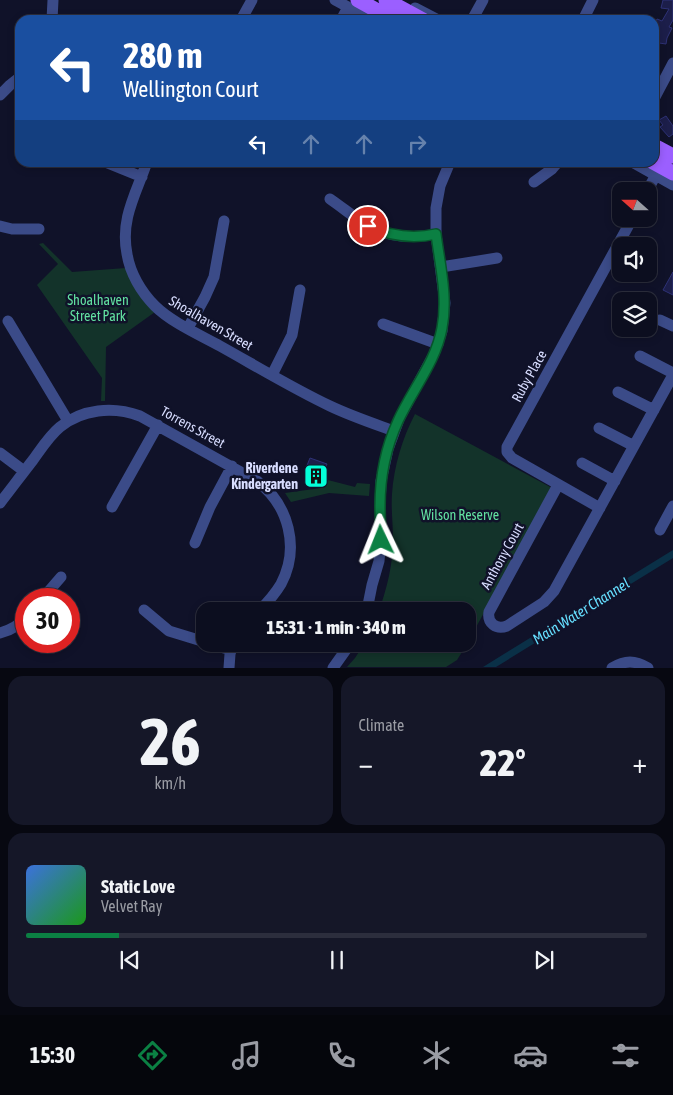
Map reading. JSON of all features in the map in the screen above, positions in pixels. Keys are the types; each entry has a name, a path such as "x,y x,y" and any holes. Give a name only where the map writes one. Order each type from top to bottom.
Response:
{"main road":[{"path":"363,7 405,15"},
{"path":"659,149 673,156"},
{"path":"654,169 673,174"}],"street":[{"path":"52,15 53,0"},
{"path":"244,15 252,0"},
{"path":"335,0 363,7"},
{"path":"475,15 483,0"},
{"path":"586,15 593,0"},
{"path":"391,11 400,2 403,2 428,15"},
{"path":"349,15 363,7"},
{"path":"659,90 673,63"},
{"path":"0,95 15,81"},
{"path":"117,167 142,177"},
{"name":"Shoalhaven Street","path":"145,167 126,219 125,241 130,266 139,286 156,307 162,313 188,328 330,406 394,431"},
{"path":"371,602 381,578 381,481 386,457 394,431 438,344 442,331 445,304 435,220 444,167"},
{"path":"534,182 554,167"},
{"path":"650,182 654,169 673,185"},
{"path":"330,199 368,226 381,232 401,236 436,234"},
{"path":"188,328 214,277 224,221"},
{"path":"0,226 12,229 39,230"},
{"name":"Ruby Place","path":"600,508 510,457 507,452 508,446 627,228"},
{"path":"441,266 497,258"},
{"path":"272,375 292,335 300,290"},
{"path":"660,320 673,326"},
{"path":"8,321 68,421"},
{"path":"383,324 438,344"},
{"path":"600,508 673,374 640,356"},
{"path":"618,392 654,410"},
{"name":"Torrens Street","path":"0,503 52,434 68,421 89,412 112,410 135,414 232,466 257,481 269,491 283,511 288,527 290,554 287,570 280,586 267,602"},
{"path":"112,507 158,425"},
{"path":"600,428 634,446"},
{"path":"0,453 24,471"},
{"path":"582,463 615,480"},
{"path":"195,543 210,507 232,466"},
{"name":"Anthony Court","path":"558,485 489,612 488,619 498,627 507,626 544,602 551,595 600,508"},
{"path":"660,530 673,506"},
{"path":"52,588 61,577"},
{"path":"144,610 169,631 196,639"},
{"path":"0,633 15,627"},
{"path":"229,668 231,652"},
{"path":"333,668 344,652"},
{"path":"612,668 626,662 638,663 648,668"}],"green space":[{"name":"Shoalhaven Street Park","path":"43,243 72,272 126,268 155,312 106,347 105,401 101,401 102,378 37,285 58,264 39,244"},
{"name":"Wilson Reserve","path":"415,414 552,488 476,627 476,602 382,602 392,558 393,484 406,433"},
{"path":"324,479 355,487 357,483 370,484 369,496 329,493 291,502 285,493 321,488"},
{"path":"359,652 462,652 457,660 446,667 347,667"}],"water":[{"name":"Main Water Channel","path":"673,550 673,558 496,667 483,667"}],"building":[{"path":"663,0 673,0 673,20 669,27 672,28 666,44 659,43 659,20 662,21 669,9 661,8"},
{"path":"666,116 673,126 673,134 669,137 660,127 663,125 659,120"},
{"path":"673,272 673,295 663,290"},
{"name":"Riverdene Kindergarten","path":"310,458 327,464 320,487 305,482 309,469 306,468"}],"place":[{"name":"Riverdene Kindergarten","path":"316,476"}],"route":[{"path":"368,226 381,232 401,236 436,234 445,304 442,331 438,344 398,419 386,457 380,494 381,540"}]}
